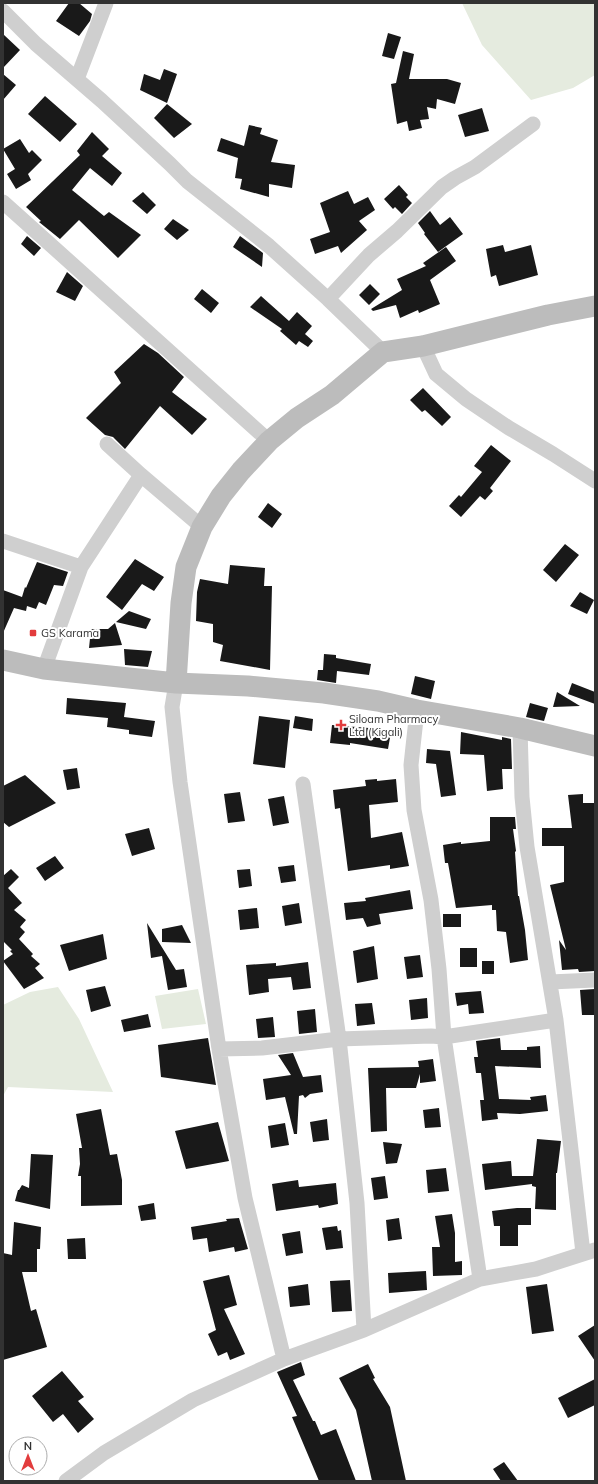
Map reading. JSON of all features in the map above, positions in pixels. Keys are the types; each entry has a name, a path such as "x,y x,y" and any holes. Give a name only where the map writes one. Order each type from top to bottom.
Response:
{"main road":[{"path":"176,683 181,603 186,567 202,527 221,496 270,441 297,418 332,396 383,352 423,346 595,306"},
{"path":"3,660 44,669 176,683 248,686 324,693 378,701 417,710 520,728 595,746"}],"street":[{"path":"77,79 106,3"},
{"path":"3,11 36,44 77,79 187,181 269,246 328,299 383,352"},
{"path":"328,299 369,255 397,231 442,187 475,167 533,124"},
{"path":"3,202 270,441"},
{"path":"423,346 436,374 466,399 509,428 595,481"},
{"path":"107,444 140,475 202,527"},
{"path":"44,669 81,566 140,475"},
{"path":"3,541 81,566"},
{"path":"176,683 172,707 180,782 219,1049 245,1198 284,1359"},
{"path":"417,710 411,765 414,810 431,900 439,970 444,1037 468,1208 480,1279"},
{"path":"66,1481 104,1453 193,1400 284,1359 364,1330 480,1279 536,1269 589,1252 556,1020 527,847 522,797 520,728"},
{"path":"303,784 339,1039 357,1203 364,1330"},
{"path":"550,982 595,980"},
{"path":"219,1049 262,1048 339,1039 431,1036 444,1037 556,1020"}],"shaded area":[{"path":"462,3 595,3 595,75 573,88 531,100 482,45"},
{"path":"58,987 79,1019 113,1092 8,1087 3,1096 3,1005 30,992"},
{"path":"198,989 206,1024 162,1029 155,996"}],"building":[{"path":"69,3 79,3 92,14 90,21 79,36 56,21"},
{"path":"388,33 401,37 394,59 382,56"},
{"path":"3,34 20,50 3,68"},
{"path":"403,51 414,54 409,79 447,79 461,83 455,104 437,99 436,109 427,107 429,119 420,120 422,128 409,131 407,121 397,124 391,84 396,83"},
{"path":"164,69 177,74 167,103 140,90 144,74 160,80"},
{"path":"3,74 16,85 3,100"},
{"path":"45,96 77,124 60,142 28,114"},
{"path":"167,104 192,124 174,138 154,118"},
{"path":"482,108 489,131 465,137 458,115"},
{"path":"249,125 262,128 260,134 278,140 271,162 295,165 292,188 269,184 269,197 240,189 242,179 235,178 238,158 217,151 221,138 244,146"},
{"path":"92,132 109,149 102,156 122,173 112,186 90,168 72,190 104,216 109,212 141,235 118,258 79,220 60,239 39,222 41,221 26,207 80,155 77,151"},
{"path":"20,139 29,153 32,150 42,160 28,174 31,180 16,189 7,174 15,169 3,149"},
{"path":"399,185 408,195 406,197 412,203 402,214 395,207 393,209 384,199"},
{"path":"348,191 354,204 368,197 375,210 359,221 367,230 341,253 338,246 315,254 310,239 330,232 320,203"},
{"path":"143,192 156,205 147,214 132,201"},
{"path":"430,211 440,225 450,217 463,234 438,252 424,234 425,233 418,223"},
{"path":"173,219 189,230 177,240 164,229"},
{"path":"27,236 41,248 34,256 21,244"},
{"path":"240,236 263,253 262,267 233,247"},
{"path":"503,245 505,252 531,245 538,275 499,286 496,275 491,277 486,249"},
{"path":"446,247 456,261 430,280 440,304 419,313 418,310 400,318 396,305 373,311 371,309 402,290 397,279 426,266 423,263"},
{"path":"67,272 83,286 75,301 56,292"},
{"path":"370,284 380,294 369,305 359,295"},
{"path":"202,289 219,303 211,313 194,299"},
{"path":"261,296 289,321 297,312 312,326 305,334 313,341 308,347 299,341 296,345 280,331 282,329 250,307"},
{"path":"144,344 158,353 184,377 172,392 207,419 192,435 160,406 125,449 113,437 105,435 86,418 121,383 114,372"},
{"path":"423,388 451,417 442,426 425,410 422,412 410,400"},
{"path":"491,445 511,461 490,488 493,491 485,500 480,496 461,517 449,506 459,495 461,497 482,472 474,466"},
{"path":"268,503 282,514 272,528 258,517"},
{"path":"565,544 579,555 556,582 543,570"},
{"path":"135,559 164,577 154,591 142,584 122,610 106,597"},
{"path":"37,562 68,572 63,586 54,585 46,605 39,602 36,609 27,606 26,611 14,608 3,633 3,590 22,597"},
{"path":"230,565 265,568 264,586 272,586 270,670 220,661 223,645 213,642 213,624 196,621 197,592 200,579 228,584"},
{"path":"580,592 594,600 587,614 570,606"},
{"path":"129,611 151,619 146,629 116,622"},
{"path":"115,623 122,645 89,648 91,629 108,629"},
{"path":"124,649 152,651 148,667 125,665"},
{"path":"324,654 336,655 336,658 371,664 369,675 337,671 336,683 317,680 318,670 323,670"},
{"path":"415,676 435,681 431,699 411,694"},
{"path":"572,683 595,692 595,704 568,694"},
{"path":"557,692 580,706 553,707"},
{"path":"67,698 126,703 124,717 155,721 152,737 129,734 129,730 107,727 108,718 66,714"},
{"path":"530,703 548,708 544,721 526,717"},
{"path":"259,716 290,720 285,768 253,764"},
{"path":"295,716 313,719 312,731 293,728"},
{"path":"332,725 369,728 391,732 388,749 350,743 350,745 330,743"},
{"path":"461,732 502,740 502,737 511,739 512,769 502,769 503,789 487,791 484,755 460,754"},
{"path":"427,749 450,751 456,795 441,797 436,764 426,763"},
{"path":"77,768 80,788 67,790 63,770"},
{"path":"25,775 56,803 9,827 3,822 3,786"},
{"path":"377,779 377,781 396,779 398,802 369,805 371,838 402,832 409,866 390,869 390,865 348,871 340,808 335,809 333,790 366,786 365,780"},
{"path":"240,792 245,821 228,823 224,794"},
{"path":"583,794 583,803 595,803 595,971 579,972 578,969 562,970 559,940 566,950 550,885 564,882 564,846 542,846 542,828 572,828 568,795"},
{"path":"284,796 289,823 273,826 268,799"},
{"path":"490,817 515,817 516,829 513,829 516,851 518,896 525,930 528,960 510,963 506,932 497,931 496,910 492,910 492,905 456,908 448,863 445,863 443,845 461,842 461,844 490,841"},
{"path":"149,828 155,849 132,856 125,834"},
{"path":"55,856 64,868 45,881 36,868"},
{"path":"294,865 296,881 281,883 278,867"},
{"path":"11,869 19,877 8,888 22,903 14,910 26,920 20,927 25,932 19,939 33,954 31,956 40,964 35,968 44,978 24,989 3,961 13,954 10,951 12,950 3,941 3,876"},
{"path":"250,869 252,886 239,888 237,870"},
{"path":"410,890 413,909 379,914 381,924 367,927 363,918 346,920 344,903 366,901 365,898"},
{"path":"299,903 302,923 285,926 282,906"},
{"path":"257,908 259,928 240,930 238,910"},
{"path":"443,914 461,914 461,927 443,927"},
{"path":"147,923 176,970 184,969 187,987 168,990 162,956 151,958"},
{"path":"182,925 191,943 162,942 162,929"},
{"path":"103,934 107,959 69,971 60,945"},
{"path":"374,946 378,979 357,983 353,951"},
{"path":"460,948 477,948 477,967 460,967"},
{"path":"420,955 423,977 407,979 404,957"},
{"path":"482,961 494,961 494,974 482,974"},
{"path":"308,962 311,988 293,990 291,977 268,979 269,992 249,995 246,965 276,963 276,966"},
{"path":"105,986 111,1006 91,1012 86,990"},
{"path":"595,989 595,1015 582,1015 580,990"},
{"path":"481,991 484,1013 469,1014 468,1004 457,1006 455,993"},
{"path":"427,998 428,1018 411,1020 409,1000"},
{"path":"372,1003 375,1024 357,1026 355,1004"},
{"path":"315,1009 317,1032 299,1034 297,1011"},
{"path":"148,1014 151,1027 124,1032 121,1020"},
{"path":"273,1017 275,1037 258,1038 256,1019"},
{"path":"208,1038 216,1085 161,1077 158,1045"},
{"path":"500,1038 501,1050 527,1050 527,1047 540,1046 541,1068 495,1066 499,1099 531,1100 530,1097 546,1095 548,1111 520,1114 497,1113 498,1119 482,1121 480,1100 484,1100 481,1073 476,1073 474,1057 478,1057 476,1041"},
{"path":"293,1053 303,1077 321,1075 323,1092 310,1094 305,1098 303,1095 299,1096 297,1134 294,1134 285,1097 266,1100 263,1079 291,1075 278,1055"},
{"path":"433,1059 436,1081 420,1083 420,1074 416,1088 386,1088 387,1131 371,1132 368,1068 419,1067 418,1061"},
{"path":"439,1108 441,1127 425,1128 423,1110"},
{"path":"101,1109 110,1155 117,1154 122,1180 122,1205 81,1206 81,1176 78,1176 80,1164 79,1148 82,1148 76,1114"},
{"path":"327,1119 329,1140 313,1142 310,1122"},
{"path":"218,1122 229,1161 186,1169 175,1131"},
{"path":"285,1123 289,1145 271,1148 268,1126"},
{"path":"537,1139 561,1141 556,1173 556,1210 535,1209 536,1187 532,1186 532,1184 485,1190 482,1164 511,1161 512,1176 533,1176"},
{"path":"383,1142 402,1144 397,1163 386,1164"},
{"path":"31,1154 53,1155 50,1209 15,1201 18,1190 22,1185 29,1188"},
{"path":"446,1168 449,1191 428,1193 426,1170"},
{"path":"385,1176 388,1198 374,1200 371,1178"},
{"path":"298,1180 299,1187 336,1183 338,1204 319,1208 318,1205 276,1211 272,1184"},
{"path":"154,1203 156,1219 141,1221 138,1206"},
{"path":"531,1208 531,1225 518,1225 518,1246 500,1246 500,1226 494,1226 492,1211"},
{"path":"452,1214 455,1233 455,1262 462,1261 462,1275 433,1276 432,1247 440,1247 435,1216"},
{"path":"239,1218 248,1249 235,1252 234,1247 209,1252 207,1238 193,1240 191,1227 227,1221 226,1219"},
{"path":"399,1218 402,1239 388,1241 386,1220"},
{"path":"14,1222 41,1227 40,1249 37,1249 37,1272 22,1272 31,1311 36,1309 47,1347 3,1360 3,1253 12,1255"},
{"path":"337,1226 338,1231 341,1230 343,1248 326,1250 322,1228"},
{"path":"300,1231 303,1253 286,1256 282,1234"},
{"path":"85,1238 86,1259 68,1259 67,1239"},
{"path":"426,1271 427,1290 389,1293 388,1273"},
{"path":"229,1275 237,1305 224,1309 245,1354 230,1360 227,1352 218,1356 208,1334 216,1330 203,1281"},
{"path":"350,1280 352,1311 332,1312 330,1281"},
{"path":"308,1284 310,1305 290,1307 288,1287"},
{"path":"547,1284 554,1331 532,1334 526,1287"},
{"path":"595,1325 595,1361 578,1336"},
{"path":"301,1362 305,1375 293,1380 321,1435 336,1429 356,1481 319,1481 292,1417 297,1416 277,1372"},
{"path":"368,1364 375,1378 373,1379 390,1407 406,1481 372,1481 356,1410 339,1378"},
{"path":"62,1371 84,1397 78,1401 94,1419 78,1433 63,1414 53,1422 32,1396"},
{"path":"595,1379 595,1405 568,1418 558,1398"},
{"path":"504,1462 518,1481 501,1481 493,1469"}],"place":[{"name":"GS Karama","path":"33,633"},
{"name":"Siloam Pharmacy Ltd (Kigali)","path":"341,725"}]}
